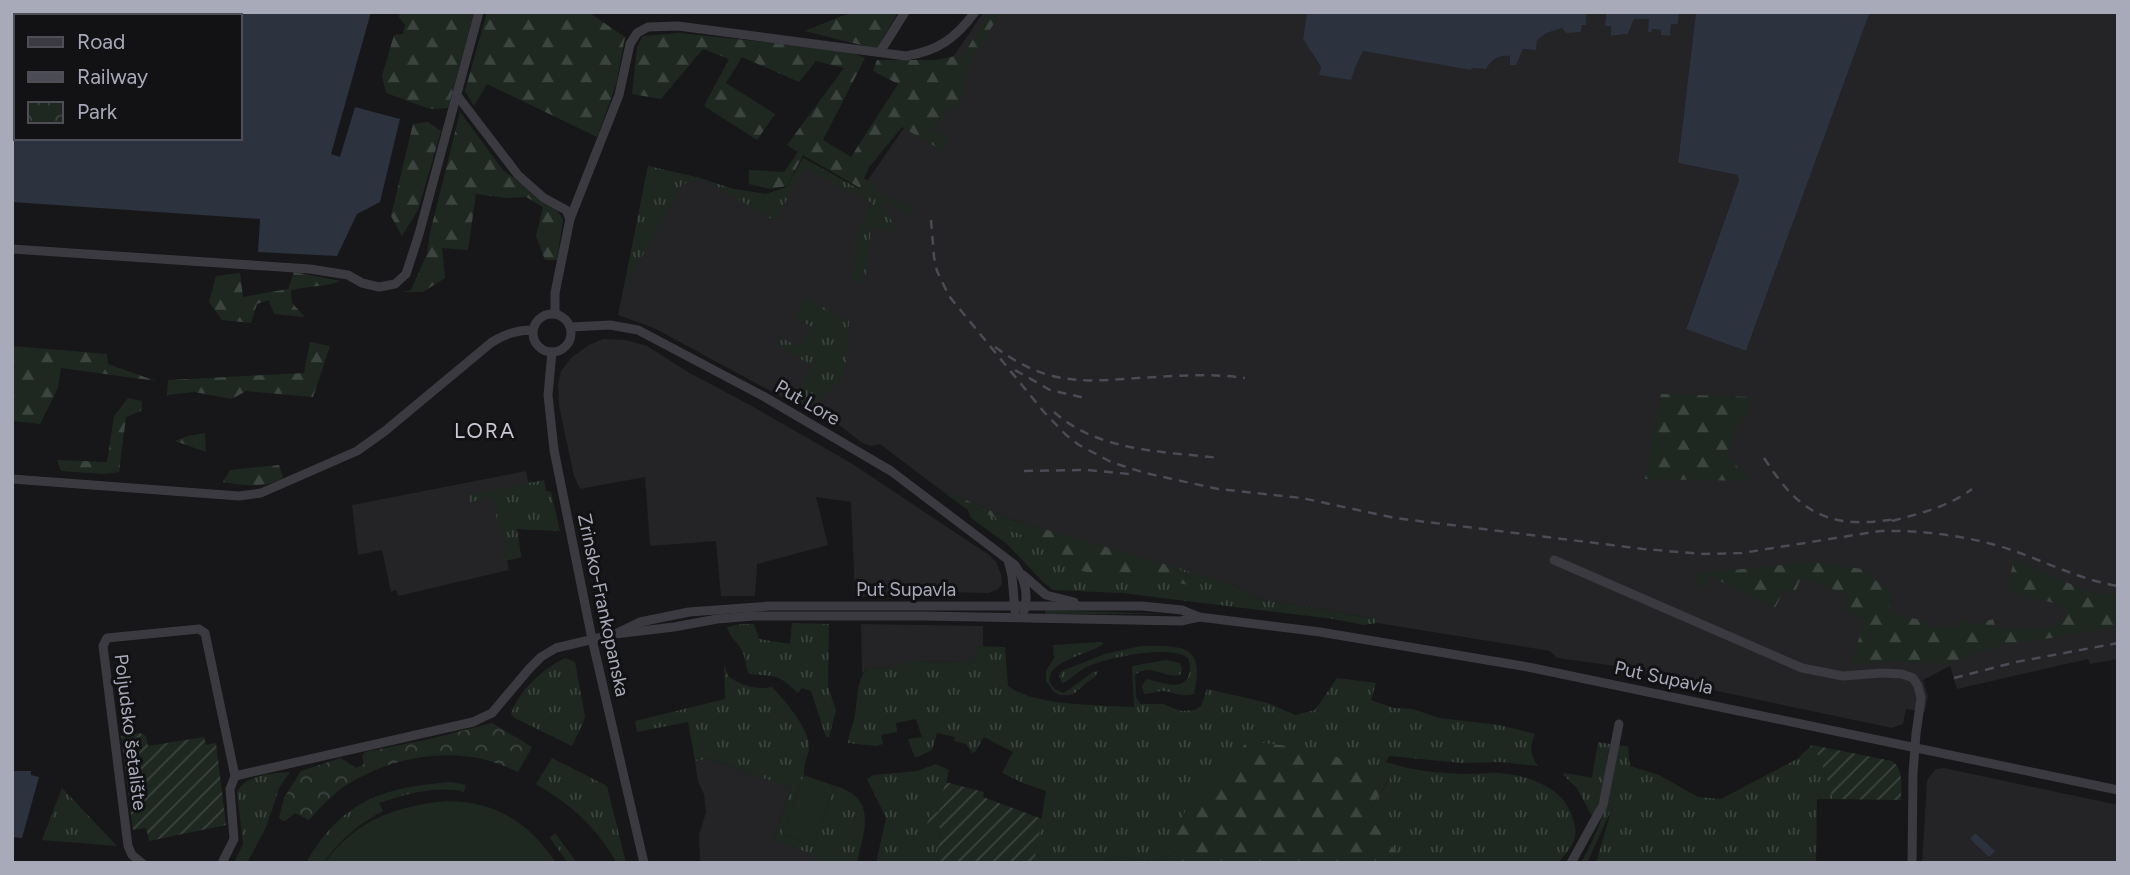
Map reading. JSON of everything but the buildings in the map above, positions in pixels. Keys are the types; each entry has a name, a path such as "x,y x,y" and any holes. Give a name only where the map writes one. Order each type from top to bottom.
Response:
{"street":[{"path":"12,249 310,269 348,275 362,283 379,287 395,285 406,274 419,234 479,12"},
{"path":"880,52 905,12"},
{"path":"555,313 555,293 570,219 619,95 630,44 637,33 648,27 678,26 906,56 923,53 961,31 975,12"},
{"path":"456,94 518,175 544,198 566,210 570,219"},
{"path":"555,313 565,318 571,327 571,339 558,351 546,351 536,343 533,330 543,315 555,313"},
{"name":"Put Lore","path":"571,327 610,325 638,330 661,342 891,471 1007,558 1046,594 1089,606"},
{"path":"12,480 239,496 261,493 357,451 492,342 521,330 533,330"},
{"name":"Zrinsko-Frankopanska","path":"552,352 548,395 554,450 592,639 644,863"},
{"path":"1007,558 1012,576 1013,607 1021,617 1026,588 1021,573"},
{"path":"1554,560 1802,668 1843,676 1882,673 1902,674 1913,678 1921,698 1914,747 1912,863"},
{"name":"Put Supavla","path":"615,634 640,622 689,612 770,606 1142,606 1182,610 1199,617 1320,632 1528,667 2118,790"},
{"name":"Put Supavla","path":"235,776 473,722 492,713 541,657 556,648 615,634 753,616 1021,617 1181,621 1199,617"},
{"name":"Poljudsko šetalište","path":"142,863 132,855 128,846 103,646 107,638 199,629 205,633 235,776"},
{"path":"1572,863 1603,805 1619,724"},
{"path":"222,863 234,839 230,789 235,776"}],"shaded area":[{"path":"984,12 1307,12 1303,39 1321,67 1355,68 1363,51 1486,69 1490,61 1501,55 1510,56 1547,33 1586,25 1587,12 1606,12 1605,25 1611,26 1611,36 1628,34 1634,19 1650,19 1651,29 1662,30 1670,35 1671,24 1678,24 1679,12 1696,12 1678,163 1737,175 1739,180 1686,328 1746,351 1870,12 2118,12 2118,659 2090,664 2088,659 1957,689 1950,666 1923,680 1928,696 1925,712 1906,709 1903,724 1892,728 1693,686 1616,666 1557,658 1550,651 1377,623 1378,619 1259,599 1234,585 1010,519 938,488 880,444 872,446 862,443 838,424 806,406 791,402 654,328 618,315 648,166 733,189 766,194 787,187 803,158 861,190"},
{"path":"603,339 626,340 647,346 688,372 851,463 989,555 996,562 1002,584 989,593 905,591 884,596 855,597 851,502 816,497 828,545 757,564 755,596 721,596 716,541 650,546 645,477 580,489 574,476 559,406 558,384 561,371 572,357"},
{"path":"526,471 528,482 532,481 534,530 517,529 521,557 507,560 509,570 398,596 396,590 391,592 382,550 358,555 352,505"},
{"path":"861,624 983,626 983,646 976,646 976,658 965,662 907,661 894,668 868,667 862,674"},
{"path":"708,759 791,788 773,840 815,855 812,863 700,863 699,835 706,812 695,761"},
{"path":"1944,768 2118,805 2118,859 2115,863 1922,863 1927,780 1936,769"}],"green space":[{"path":"400,12 474,12 448,108 430,109 386,93 382,76 394,35 403,34 405,25 399,17"},
{"path":"487,12 588,12 625,37 616,85 597,137 487,84 474,106 465,91"},
{"path":"857,12 898,12 877,49 805,31 842,16"},
{"path":"990,12 1001,12 969,64 961,103 940,119 934,130 948,139 943,151 902,127 869,167 860,188 803,155 787,186 770,189 749,184 749,170 784,172 798,152 787,145 844,68 816,61 799,82 742,57 726,83 775,114 757,140 704,106 729,59 703,49 661,99 632,94 637,47 643,36 679,33 848,51 865,58 823,140 851,157 898,84 873,71 877,60 937,60 964,54"},
{"path":"460,112 503,170 557,210 563,219 557,260 545,260 536,236 543,207 526,197 507,198 476,194 468,250 442,248 445,278 423,292 403,292 411,290 427,254"},
{"path":"428,122 441,131 418,210 402,236 391,216 413,124"},
{"path":"803,158 859,189 864,178 875,185 878,192 914,208 913,216 883,201 896,232 871,228 865,280 869,285 852,279 858,229 872,203 858,195 859,190 855,195 805,167 775,221 703,179 733,189 766,194 787,187"},
{"path":"648,166 703,179 682,184 624,289"},
{"path":"294,272 341,281 291,290 292,303 305,317 274,314 269,300 257,304 251,323 222,320 209,302 216,276 240,273 243,297 288,289"},
{"path":"804,297 849,321 846,361 841,380 812,406 792,400 813,366 778,345 782,338 800,347 812,327 795,317"},
{"path":"310,342 330,346 313,397 246,391 232,399 194,392 167,395 168,380 304,373"},
{"path":"12,346 107,354 108,364 156,381 61,368 58,388 40,424 13,421"},
{"path":"1661,394 1752,397 1746,417 1737,426 1727,456 1751,481 1645,479"},
{"path":"128,398 142,401 141,411 126,417 119,472 104,474 61,471 57,460 107,462 114,416"},
{"path":"205,433 206,452 175,441 187,436"},
{"path":"279,465 283,478 276,481 261,485 223,482 230,470"},
{"path":"544,480 546,491 551,492 560,531 517,529 521,557 505,561 503,550 507,549 503,529 499,529 492,497 470,502 469,497"},
{"path":"938,488 998,519 1014,531 1060,553 1078,570 1120,572 1144,579 1152,577 1201,587 1178,568 1234,585 1259,599 1378,619 1377,623 1364,625 1122,593 1053,590 1007,544 971,518 968,510"},
{"path":"938,488 1010,519 1178,568 1202,588 1152,577 1144,579 1120,572 1109,577 1078,570 1060,553 1014,531 998,519"},
{"path":"2014,559 2089,592 2118,597 2118,626 2005,644 1947,664 1888,661 1850,665 1865,621 1845,609 1849,595 1801,578 1795,592 1784,589 1775,608 1710,576 1701,591 1692,574 1812,562 1862,569 1890,592 1890,613 1925,621 1929,627 1956,628 1964,618 1968,623 1977,624 1993,619 1996,628 2048,629 2068,616 2064,606 2007,590"},
{"path":"1045,610 1162,614 1045,614"},
{"path":"792,623 829,624 828,687 836,710 829,737 826,737 811,691 802,688 798,693 776,677 749,674 743,654 727,627 754,624 759,639 790,644"},
{"path":"1104,643 1061,664 1050,676 1053,688 1064,693 1098,671 1095,677 1075,693 1060,695 1054,692 1046,681 1046,671 1054,658 1053,645"},
{"path":"976,646 1005,647 1008,686 1020,693 1051,701 1134,707 1132,666 1166,660 1180,663 1180,675 1146,670 1135,675 1136,697 1140,704 1163,704 1181,711 1195,710 1201,706 1207,689 1268,703 1295,715 1315,710 1337,678 1376,683 1371,700 1394,708 1413,709 1439,718 1499,725 1535,734 1531,750 1538,766 1389,756 1386,762 1428,771 1499,773 1531,779 1551,789 1566,804 1574,821 1574,839 1560,861 1396,863 1399,855 1367,814 1390,778 1247,741 1224,773 1189,802 1168,855 1156,862 1111,856 1110,863 1034,863 1046,791 1002,773 1013,752 984,737 972,753 966,744 954,741 955,737 937,733 932,750 915,758 908,739 922,737 916,719 896,723 897,732 881,735 883,744 876,746 848,743 859,684 868,667 894,668 907,661 965,662 976,658"},
{"path":"1141,646 1179,648 1193,656 1197,677 1194,694 1182,695 1163,691 1144,694 1142,686 1146,679 1176,685 1181,684 1189,675 1188,658 1167,652 1136,654 1105,661 1083,669 1062,683 1059,676 1062,671 1105,654"},
{"path":"565,658 575,662 585,716 572,746 511,714 519,697 533,681"},
{"path":"724,664 728,676 739,682 755,687 772,687 796,716 808,740 804,775 782,834 813,846 835,786 849,791 858,798 865,817 857,863 812,863 814,855 773,840 791,788 708,759 695,761 688,722 637,732 635,721 725,699"},
{"path":"492,723 532,747 518,772 487,760 466,756 413,759 379,769 348,784 309,820 295,813 285,821 279,817 284,798 301,771 341,758 356,768 364,764 362,756 365,752"},
{"path":"140,733 146,736 148,746 204,737 206,745 216,743 226,825 149,841 146,828 133,830 121,736"},
{"path":"1247,741 1315,749 1390,777 1367,814 1399,855 1396,863 1110,863 1111,856 1156,862 1168,855 1189,802 1224,773"},
{"path":"1598,742 1610,744 1601,795 1593,818 1577,788 1563,775 1565,773 1592,778"},
{"path":"1616,745 1628,746 1630,766 1659,775 1698,797 1721,799 1797,759 1812,745 1821,760 1833,799 1817,799 1816,863 1596,863 1612,808 1587,863 1581,863 1606,806"},
{"path":"1812,745 1892,761 1900,773 1901,800 1833,799 1821,760"},
{"path":"552,758 607,786 626,863 617,863 601,838 582,818 536,784"},
{"path":"936,764 949,770 939,812 927,823 941,828 936,863 876,863 886,818 867,779 873,775 917,771"},
{"path":"290,772 280,786 266,827 247,863 234,863 243,844 237,792 253,778"},
{"path":"804,775 835,786 813,846 782,834"},
{"path":"451,782 466,785 464,792 432,790 379,803 383,811 350,833 323,863 306,863 334,825 366,801 404,788"},
{"path":"945,782 984,792 983,797 1042,819 1034,863 936,863 941,828 927,824 931,810 939,812"},
{"path":"62,788 117,846 42,840"},
{"path":"447,801 481,805 510,817 534,836 556,863 324,863 349,836 378,818 410,807"},
{"path":"555,833 577,863 568,863 550,838"}],"water":[{"path":"12,12 371,12 331,154 340,157 355,107 400,119 380,202 357,214 337,256 258,252 260,219 12,202"},
{"path":"1307,12 1587,12 1586,25 1582,25 1581,32 1566,33 1562,28 1547,33 1537,40 1536,50 1523,49 1516,65 1510,65 1510,56 1502,56 1493,60 1486,69 1471,70 1363,51 1351,80 1319,75 1321,67 1303,39"},
{"path":"1606,12 1679,12 1678,24 1671,24 1670,36 1661,35 1661,30 1652,29 1648,32 1649,19 1634,19 1628,34 1611,36 1611,26 1605,26"},
{"path":"1696,12 1870,12 1746,351 1686,329 1739,180 1737,175 1678,163"},
{"path":"12,771 31,771 31,775 39,777 22,838 12,837"},
{"path":"1975,833 1995,851 1989,857 1970,839"}],"railway":[{"path":"931,220 937,271 949,296 1044,412 1079,445 1111,462 1145,473 1218,489 1302,498 1395,518 1703,554 1742,553 1880,531 1940,534 1999,546 2087,578 2118,586"},
{"path":"995,347 1015,361 1037,371 1074,380 1192,375 1245,378"},
{"path":"1015,370 1050,390 1085,398"},
{"path":"1054,412 1072,425 1111,442 1154,451 1219,458"},
{"path":"1764,458 1791,493 1812,510 1825,516 1855,522 1899,519"},
{"path":"1024,471 1087,470 1129,474"},
{"path":"1892,521 1944,505 1972,489"},
{"path":"1954,678 2016,662 2118,643"}],"district":[{"name":"LORA","path":"485,431"}]}
